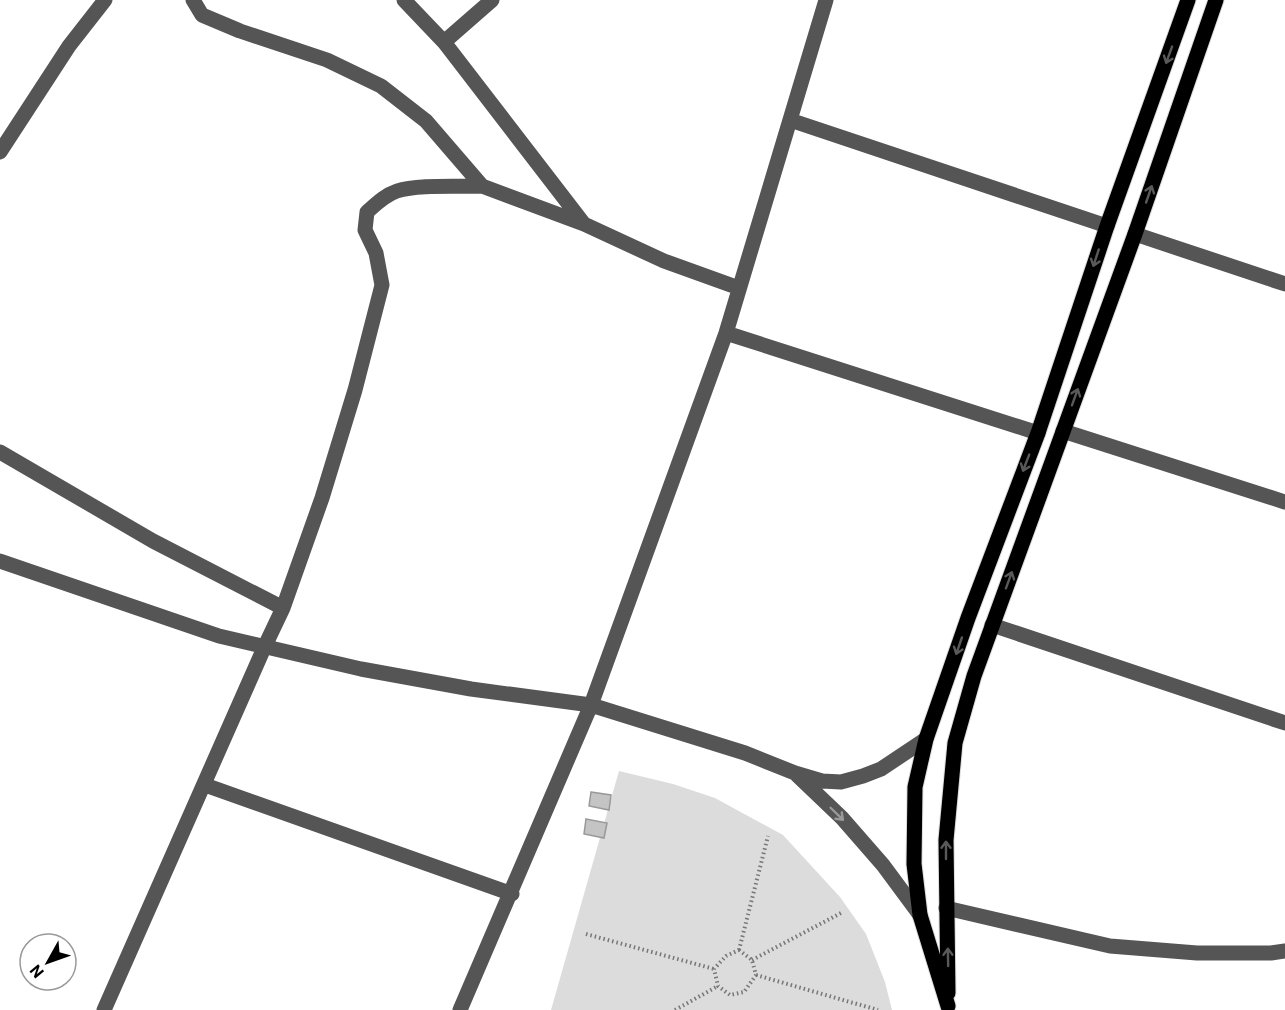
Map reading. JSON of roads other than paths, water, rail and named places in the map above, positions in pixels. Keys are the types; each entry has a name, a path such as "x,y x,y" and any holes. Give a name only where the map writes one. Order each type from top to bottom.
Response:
{"main road":[{"path":"949,1008 920,915 914,864 915,787 926,739 968,618 1038,433 1107,226 1188,0"},
{"path":"949,1008 946,840 955,743 974,676 1135,234 1216,0"}],"street":[{"path":"0,152 69,46 105,0"},
{"path":"193,0 202,15 240,31 327,60 381,86 426,121 482,186"},
{"path":"404,0 444,42 584,224"},
{"path":"444,42 492,0"},
{"path":"460,1010 512,894 591,705 726,333 825,0"},
{"path":"790,120 1107,226"},
{"path":"105,1010 264,648 284,608 322,498 355,390 382,285 376,253 365,230 367,212 398,190 482,186 584,224 664,261 739,288"},
{"path":"1135,234 1285,284"},
{"path":"726,333 1038,433"},
{"path":"1063,431 1285,502"},
{"path":"0,452 153,541 284,608"},
{"path":"0,561 219,636 361,669 471,689 591,705 745,753 822,781 841,782 881,769 926,739"},
{"path":"992,625 1285,723"},
{"path":"795,773 842,818 883,865 920,915"},
{"path":"205,784 512,894"},
{"path":"946,908 1110,946 1197,953 1285,951"}]}
